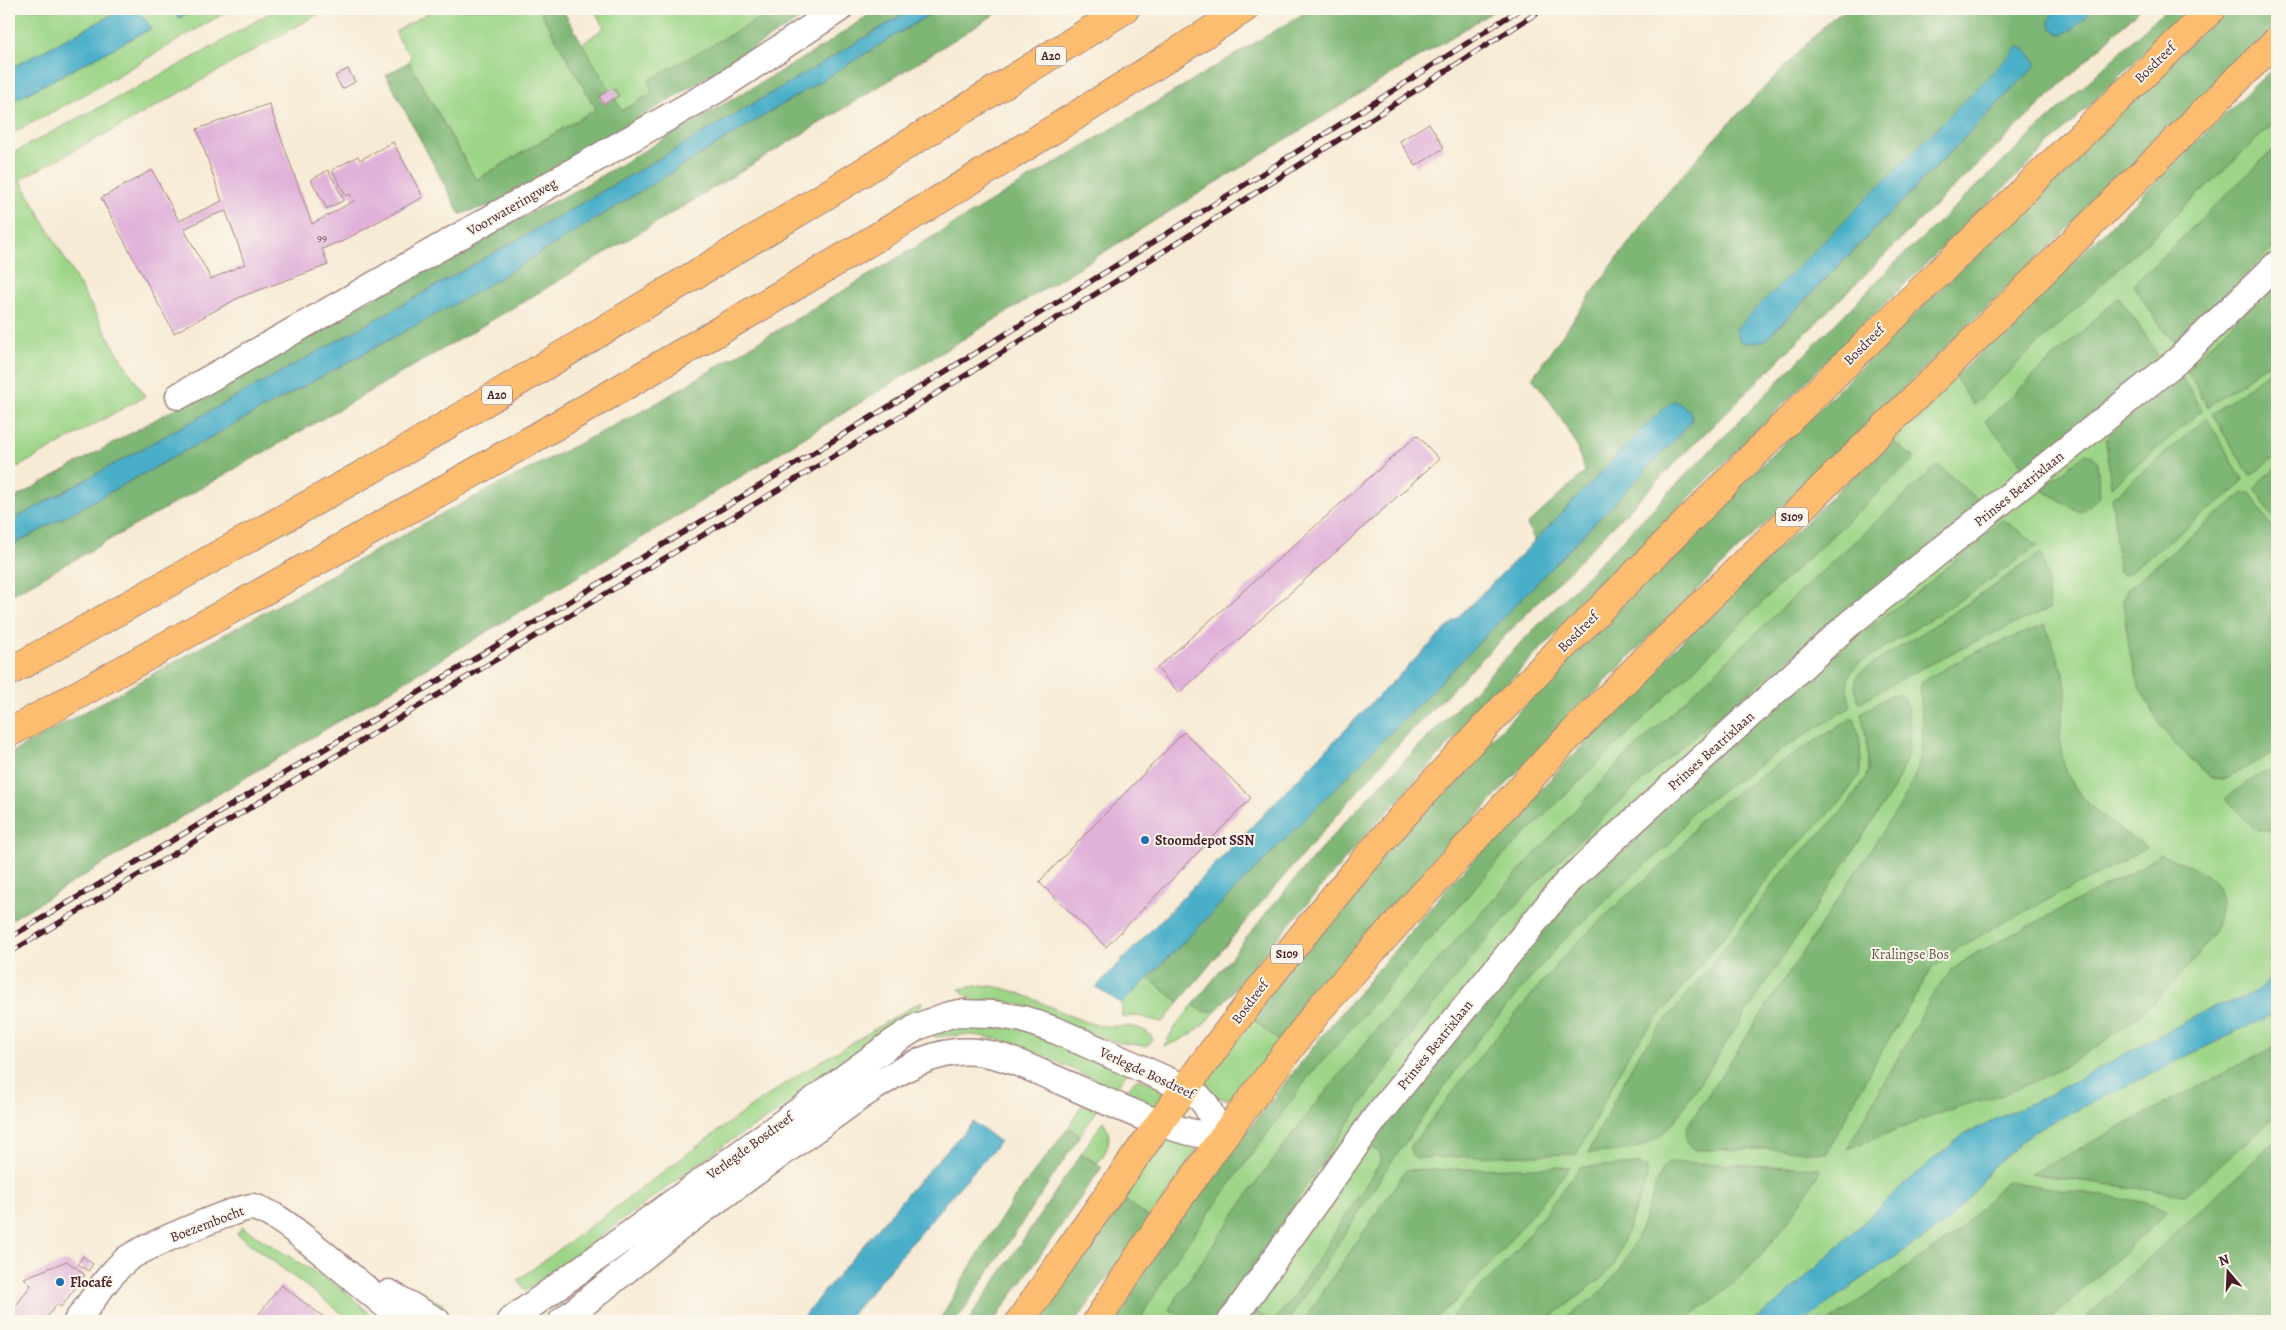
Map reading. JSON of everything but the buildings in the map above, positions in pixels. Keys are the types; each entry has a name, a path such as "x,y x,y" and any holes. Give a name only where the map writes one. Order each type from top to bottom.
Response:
{"highway":[{"name":"A20","path":"9,672 401,453 795,214 1125,9"},
{"path":"9,733 366,536 856,251 1244,9"},
{"name":"Bosdreef","path":"1020,1321 1185,1088 1306,930 1396,824 1515,694 1902,308 2212,9"},
{"name":"S109","path":"1097,1321 1148,1242 1222,1138 1321,1007 1554,752 1641,664 1961,353 2277,40"}],"street":[{"name":"Voorwateringweg","path":"179,396 718,90 839,9"},
{"name":"Prinses Beatrixlaan","path":"1231,1321 1376,1118 1567,882 1849,624 2177,361 2277,264"},
{"name":"Verlegde Bosdreef","path":"510,1321 895,1041 917,1028 946,1016 974,1012 1023,1019 1057,1031 1185,1088 1199,1097 1214,1118 1222,1138 1196,1135 1160,1122 1018,1063 990,1054 973,1051 955,1052 923,1060 888,1078 852,1102 684,1224 562,1321"},
{"name":"Boezembocht","path":"77,1321 99,1291 128,1259 179,1233 251,1207 269,1213 284,1222 350,1274 405,1321"},
{"name":"Boezembocht","path":"350,1274 397,1297 437,1321"}],"green space":[{"path":"9,9 123,9 9,69"},
{"path":"136,9 173,9 179,18 195,9 231,9 93,90 9,135 9,103 152,28"},
{"path":"276,9 327,9 128,122 20,179 121,359 145,396 9,472 9,155 202,53"},
{"path":"435,9 539,9 596,109 476,180 409,62 411,54 404,48 395,32"},
{"path":"539,9 562,9 622,111 652,93 649,80 776,9 816,9 506,201 460,214 386,75 409,62 476,180 596,109"},
{"path":"594,9 776,9 653,93 621,111 582,44 604,28"},
{"path":"877,9 912,9 689,142 350,334 9,522 9,501 492,232 575,191 822,47"},
{"path":"938,9 1003,9 880,86 510,310 135,526 9,596 9,547 473,294"},
{"path":"1311,9 1497,9 648,534 9,921 9,754 432,519 650,407"},
{"path":"1849,9 2054,9 2049,21 2088,13 2093,9 2140,9 1921,219 1678,460 1403,739 1260,904 1179,1002 1148,978 1463,659 1675,440 1692,419 1656,417 1652,419 1535,541 1527,525 1585,472 1574,440 1548,398 1532,378 1661,200 1714,139 1833,17","holes":["2022,46 2036,63 1776,330 1736,329 2018,48"]},
{"path":"2166,9 2189,9 1871,317 1683,504 1478,713 1357,845 1216,1011 1204,1011 1193,1005 1271,907 1348,818 1892,266"},
{"path":"2225,9 2277,9 2277,25 1667,619 1518,771 1343,966 1283,1045 1247,1014 1423,809 1731,495"},
{"path":"2277,64 2277,120 1973,405 1955,377"},
{"name":"Kralingse Bos","path":"2277,95 2277,1321 1123,1321 1182,1230 1444,907 1903,450 1890,440 1955,377 1964,391"},
{"path":"2277,146 2277,244 2175,341 2166,334 2133,285"},
{"path":"2277,280 2277,357 2208,407 2186,369"},
{"path":"2119,297 2153,346 2159,359 2028,471 1985,421"},
{"path":"2277,366 2277,456 2250,476 2212,414"},
{"path":"2178,376 2182,378 2202,410 2111,487 2106,440 2111,433 2173,378"},
{"path":"2207,418 2243,480 2236,489 2128,573 2124,575 2119,573 2112,498"},
{"path":"1890,440 1915,458 1788,577 1502,857 1310,1075 1177,1257 1139,1321 1108,1321 1192,1201 1325,1032 1454,880 1676,647"},
{"path":"2086,453 2093,456 2097,461 2100,497 2080,512 2041,489"},
{"path":"1938,465 1984,505 1755,686 1643,780 1589,830 1538,882 1449,985 1329,1151 1216,1321 1187,1321 1169,1309 1254,1186 1310,1111 1375,1031 1455,941 1616,766 1795,596"},
{"path":"2277,467 2277,525 2256,489 2260,481"},
{"path":"2242,494 2251,494 2277,537 2277,751 2224,779 2212,778 2177,746 2163,729 2140,689 2130,654 2123,602 2126,591 2138,580"},
{"path":"2003,519 2038,545 1970,594 1858,664 1850,674 1847,684 1851,707 1779,751 1693,811 1670,844 1615,891 1558,946 1473,1046 1390,1164 1288,1321 1271,1321 1275,1320 1293,1297 1382,1160 1379,1152 1365,1143 1490,970 1737,728 1930,582"},
{"path":"2041,553 2047,576 2049,609 1952,653 1858,703 1856,679 1861,672 1973,600"},
{"path":"2045,625 2065,680 2065,699 2060,735 2062,755 2067,773 2087,802 2115,826 2146,847 2113,867 2000,924 1949,954 1931,970 1871,1069 1827,1153 1771,1149 1695,1150 1691,1148 1686,1139 1688,1125 1903,801 1911,785 1922,746 1920,687 1922,681 1978,651"},
{"path":"1900,693 1904,698 1908,713 1910,739 1908,753 1893,790 1674,1122 1655,1139 1635,1148 1614,1152 1588,1153 1637,1056 1733,938 1783,871 1848,805 1865,779 1868,770 1867,741 1861,713 1891,695"},
{"path":"1854,717 1860,742 1861,764 1859,775 1841,801 1777,866 1727,932 1630,1052 1577,1154 1416,1158 1412,1155 1410,1147 1482,1054 1567,953 1622,900 1678,851 1699,821 1713,809 1784,760"},
{"path":"2277,766 2277,830 2257,831 2225,799 2249,781"},
{"path":"2161,854 2207,875 2217,885 2221,901 2219,917 2213,933 2169,988 2118,1032 2062,1068 2004,1094 1937,1114 1847,1149 1935,991 1953,969 1973,955 2144,866"},
{"path":"1148,978 1179,1002 1166,1019 1161,1022 1138,1016 1122,1017 1122,1004"},
{"path":"981,985 1012,991 1097,1025 1128,1026 1142,1029 1153,1039 1147,1046 1110,1041 1021,1005 1005,1001 990,1000 977,1002 959,989"},
{"path":"920,1002 922,1004 911,1016 891,1028 775,1114 728,1142 526,1291 518,1280 745,1111 798,1075"},
{"path":"1193,1005 1204,1011 1216,1011 1193,1033 1164,1046 1173,1030"},
{"path":"1247,1014 1283,1045 1265,1067 1233,1097 1227,1099 1219,1098 1194,1086"},
{"path":"1014,1024 1127,1072 1115,1089 1014,1044 975,1035 935,1037 932,1029 946,1025"},
{"path":"2277,1045 2277,1115 2185,1195 2031,1174"},
{"path":"1137,1078 1168,1090 1156,1107 1127,1095 1126,1091"},
{"path":"1082,1104 1097,1111 1080,1135 1069,1127"},
{"path":"1103,1121 1109,1138 1105,1153 1098,1163 1081,1154"},
{"path":"1069,1127 1080,1135 1064,1160 956,1321 939,1321 970,1267 1013,1200"},
{"path":"2277,1139 2277,1321 2081,1321"},
{"path":"1158,1140 1185,1142 1196,1149 1150,1219 1115,1193"},
{"path":"1081,1154 1102,1167 994,1321 968,1321"},
{"path":"1669,1162 1819,1168 1820,1171 1790,1219 1760,1257 1726,1290 1683,1321 1562,1321 1597,1294 1613,1278 1623,1264 1638,1233 1662,1169"},
{"path":"1640,1164 1647,1168 1647,1178 1615,1263 1604,1276 1546,1321 1447,1321 1512,1256 1580,1167"},
{"path":"1570,1167 1504,1248 1457,1300 1432,1321 1303,1321 1406,1170"},
{"path":"2006,1181 2149,1203 2169,1211 2049,1321 1830,1321 1955,1234"},
{"path":"1115,1193 1150,1219 1076,1321 1029,1321"},
{"path":"242,1227 349,1294 377,1321 352,1321 237,1234"},
{"path":"406,1288 445,1305 436,1312"},
{"path":"1253,1310 1271,1321 1245,1321"}],"water":[{"path":"123,9 136,9 152,28 9,103 9,69"},
{"path":"173,9 195,9 179,18"},
{"path":"912,9 938,9 473,294 9,547 9,522 350,334 689,142"},
{"path":"2054,9 2093,9 2074,28 2061,35 2051,27 2049,21"},
{"path":"2022,46 2036,63 2035,66 1764,341 1746,343 1740,341 1736,329 2018,47"},
{"path":"1674,400 1690,411 1692,419 1675,440 1463,659 1122,1004 1096,987 1379,695 1535,541 1652,419"},
{"path":"2277,971 2277,1012 2034,1131 1992,1167 1976,1190 1946,1223 1856,1283 1804,1321 1752,1321 1782,1299 1901,1187 1964,1134 2052,1093 2207,1010 2256,993"},
{"path":"973,1122 1000,1142 945,1203 846,1321 799,1321 912,1188"}],"railway":[{"path":"9,938 769,480 1146,247 1520,9"},
{"path":"9,953 899,417 1188,236 1543,9"}],"place":[{"name":"Stoomdepot SSN","path":"1145,840"},
{"name":"Flocafé","path":"60,1282"}]}
